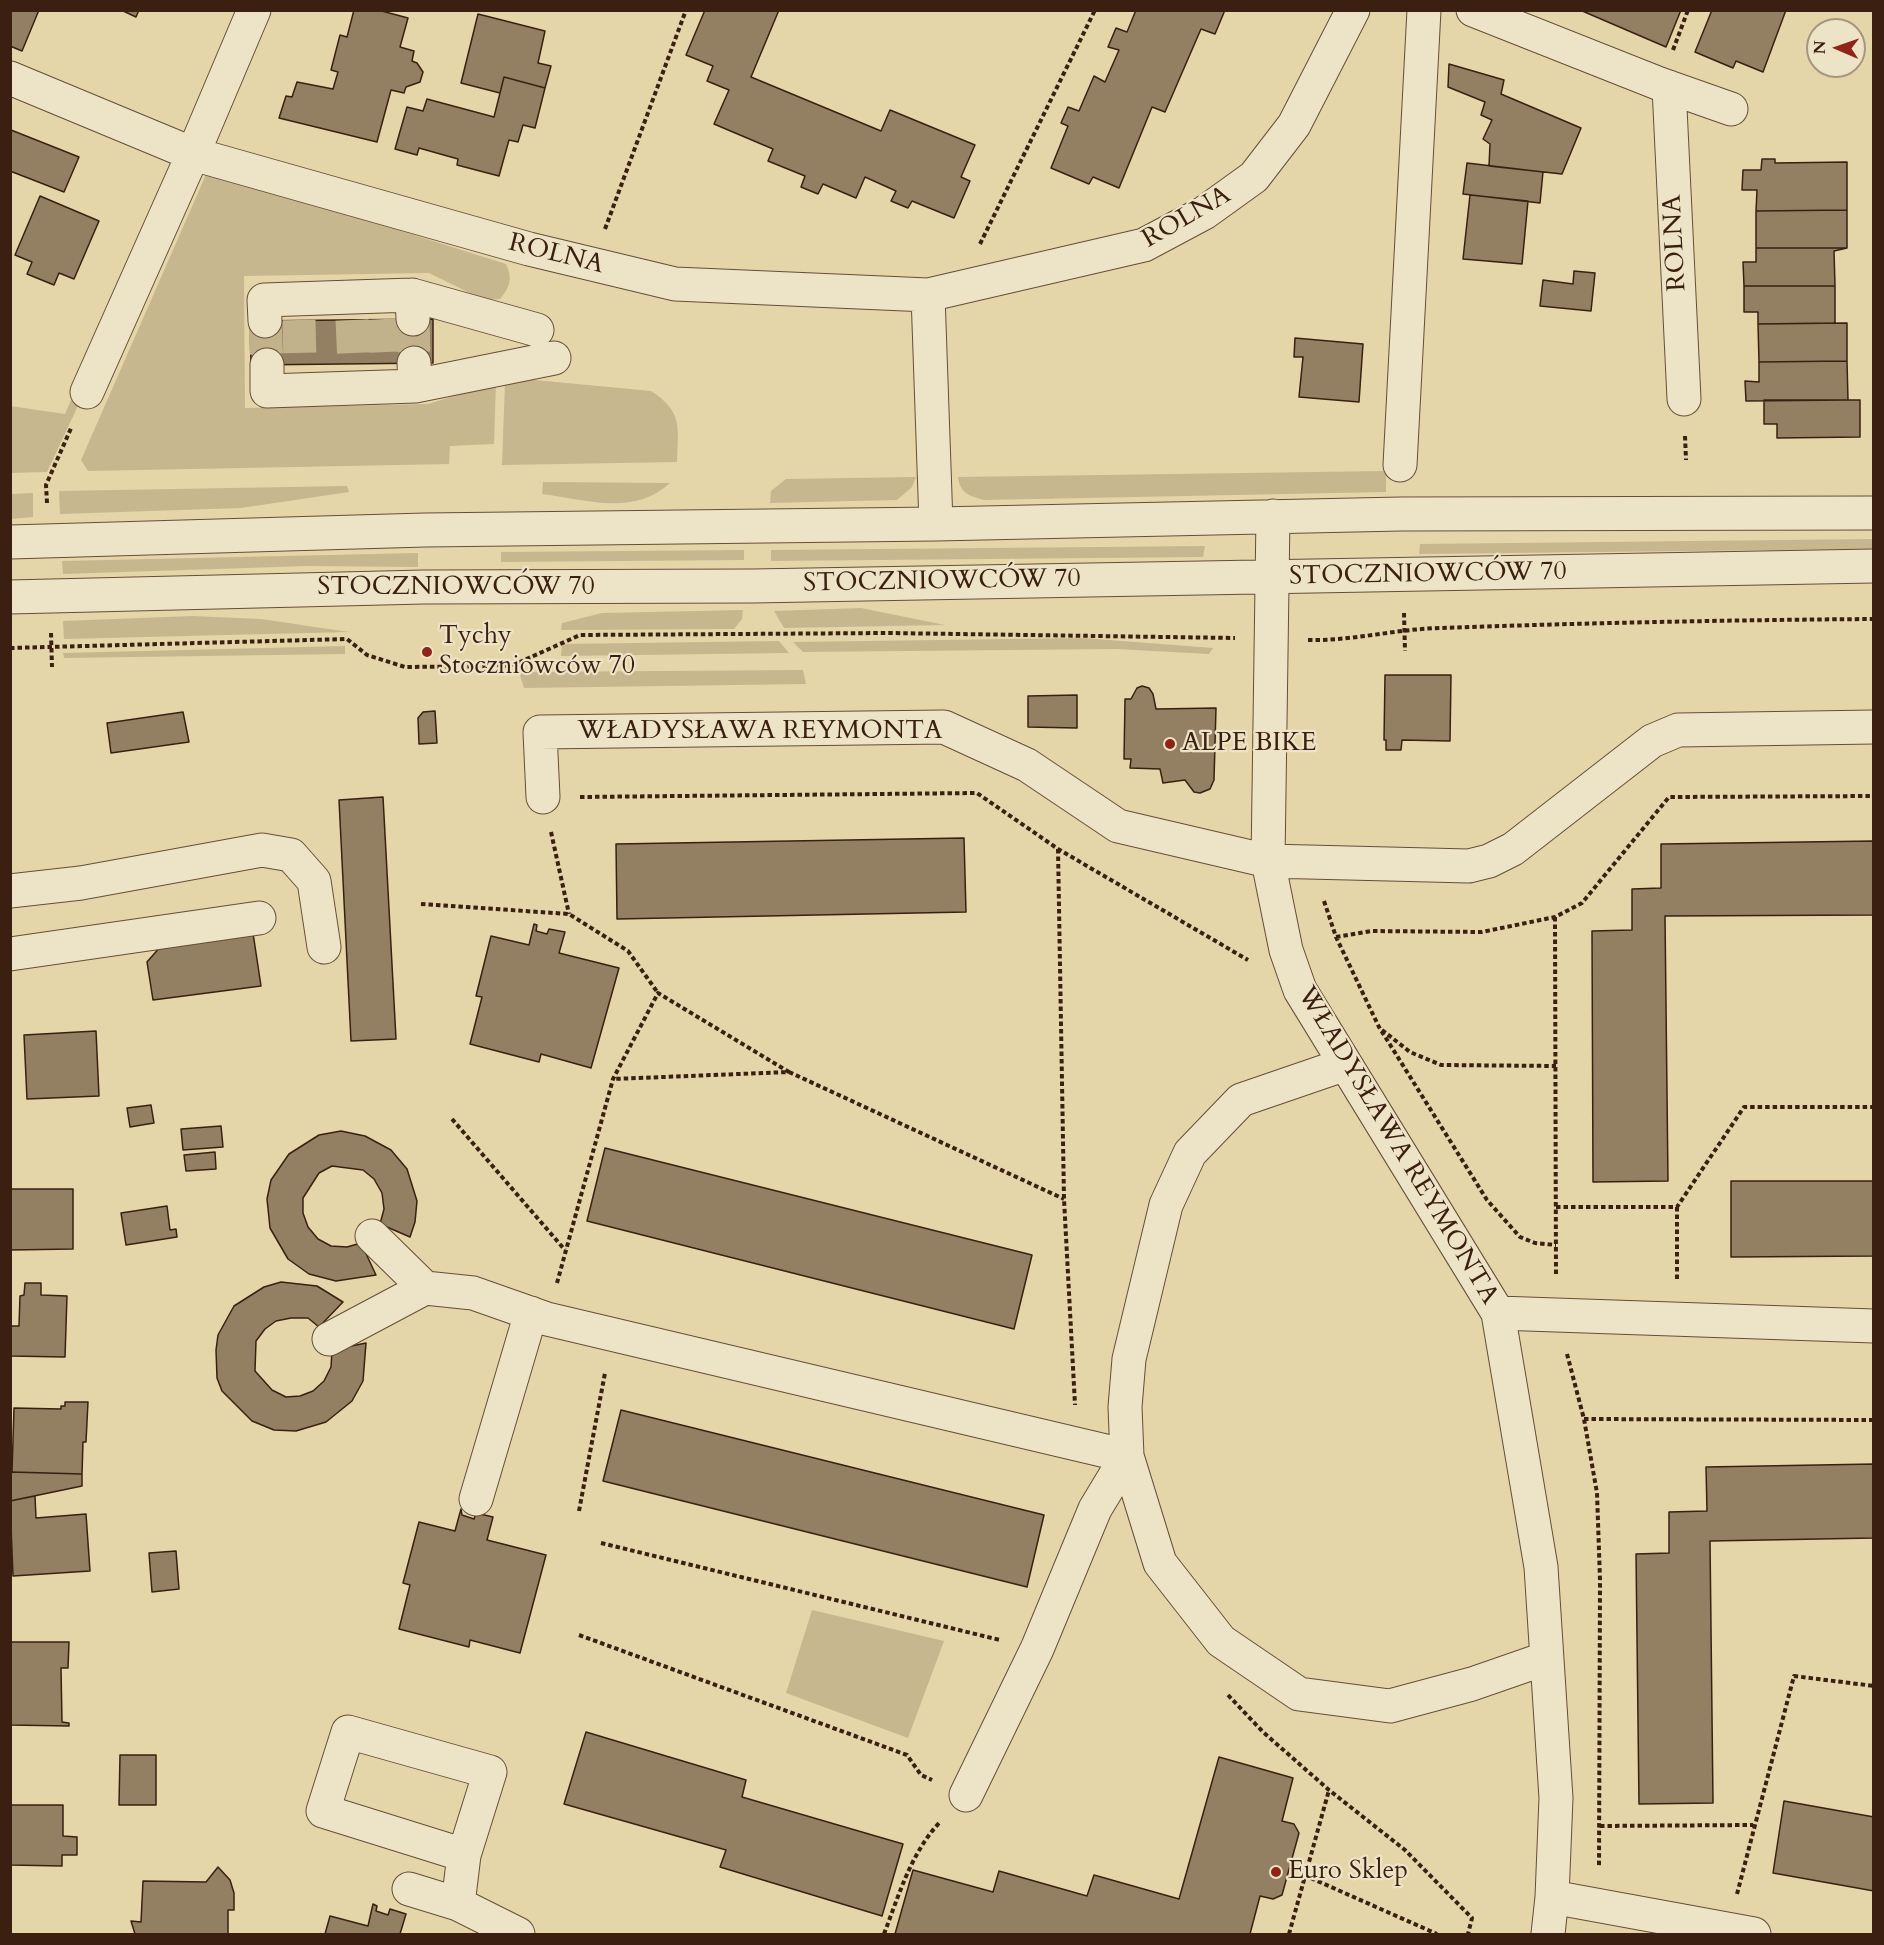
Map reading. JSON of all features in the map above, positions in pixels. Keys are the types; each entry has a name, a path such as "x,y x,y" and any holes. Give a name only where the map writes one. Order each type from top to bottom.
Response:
{"street":[{"path":"87,392 254,10"},
{"name":"ROLNA","path":"10,78 193,154 592,264 675,284 943,292 1144,246 1221,201 1254,177 1294,125 1353,10"},
{"path":"1400,465 1424,10"},
{"path":"1473,10 1731,109"},
{"name":"ROLNA","path":"1669,87 1684,399"},
{"path":"936,524 943,292"},
{"path":"265,321 264,300 299,310 399,307 537,330"},
{"path":"267,365 267,392 301,377 401,375 554,358"},
{"path":"10,542 425,530 936,524 1273,516 1874,513"},
{"name":"WŁADYSŁAWA REYMONTA","path":"1273,516 1268,861 1286,950 1300,990 1343,1065 1498,1313 1541,1567 1556,1798 1548,1935"},
{"name":"STOCZNIOWCÓW 70","path":"10,597 401,587 741,586 1874,566"},
{"name":"WŁADYSŁAWA REYMONTA","path":"543,797 540,732 944,727 1027,765 1118,826 1268,861"},
{"path":"1268,861 1468,866 1503,856 1652,741 1678,730 1874,727"},
{"path":"10,891 81,883 262,850 291,855 314,881 324,947"},
{"path":"10,954 259,918"},
{"path":"1343,1065 1241,1100 1190,1153 1166,1205 1128,1359 1126,1456 1160,1563 1221,1641 1299,1694 1390,1706 1472,1684 1547,1658"},
{"path":"372,1236 425,1288"},
{"path":"329,1339 425,1288 473,1293 539,1316 1126,1456"},
{"path":"1498,1313 1874,1326"},
{"path":"476,1499 539,1316"},
{"path":"966,1795 1037,1649 1095,1509 1126,1456"},
{"path":"458,1904 464,1855 490,1772 348,1732 323,1810 464,1855"},
{"path":"409,1889 458,1904 518,1935"},
{"path":"1552,1897 1598,1908 1741,1932"}],"path":[{"path":"592,264 686,10"},
{"path":"943,292 1095,10"},
{"path":"46,485 87,392"},
{"path":"1404,631 1672,620 1874,619"},
{"path":"51,629 52,667"},
{"path":"10,648 347,639 367,655 405,667 511,666 580,635 889,633 1172,637"},
{"path":"569,914 543,797 977,793 1058,849 1248,961"},
{"path":"1336,937 1371,931 1482,932 1555,917 1582,903 1669,797 1874,796"},
{"path":"1310,861 1336,937 1379,1028 1487,1200 1520,1237 1535,1243 1556,1245"},
{"path":"422,904 569,914 628,951 658,993 789,1072 1064,1199"},
{"path":"1555,917 1556,1315 1584,1419 1597,1493 1598,1515 1600,1826 1598,1908"},
{"path":"539,1316 566,1251 613,1079 658,993"},
{"path":"1379,1028 1410,1052 1441,1065 1556,1066"},
{"path":"613,1079 789,1072"},
{"path":"1677,1319 1677,1207 1744,1107 1874,1107"},
{"path":"452,1119 566,1251"},
{"path":"1556,1207 1677,1207"},
{"path":"579,1510 606,1370"},
{"path":"1584,1419 1874,1420"},
{"path":"601,1543 1037,1649"},
{"path":"579,1635 907,1755 921,1775 966,1795 924,1839 902,1885 884,1935"},
{"path":"1741,1932 1753,1826 1794,1676 1874,1686"},
{"path":"1289,1935 1329,1790"},
{"path":"1600,1826 1753,1826"},
{"path":"1304,1875 1437,1935"}],"shaded area":[{"path":"208,170 506,264 510,278 500,299 484,300 429,273 244,276 245,408 428,404 496,383 494,444 450,446 449,464 88,471 81,460"},
{"path":"95,345 104,350 47,472 11,473 10,406 65,414"},
{"path":"514,378 651,391 674,413 678,429 677,462 502,465 505,382"},
{"path":"1386,471 1386,492 984,500 963,491 958,477"},
{"path":"916,477 912,487 897,500 770,503 771,491 786,479"},
{"path":"543,482 670,483 656,493 641,499 626,503 609,503 542,494"},
{"path":"347,486 349,492 241,508 60,514 59,491"},
{"path":"33,493 33,517 11,519 11,494"},
{"path":"1874,539 1873,549 1419,554 1420,544"},
{"path":"1205,546 1203,557 771,561 771,550"},
{"path":"744,550 744,560 501,562 501,552"},
{"path":"418,553 418,567 308,566 63,574 62,561"},
{"path":"861,608 945,625 784,628 774,611"},
{"path":"743,610 742,619 734,629 561,630 562,623 602,613"},
{"path":"192,616 261,619 349,632 64,639 63,621"},
{"path":"1083,638 1213,648 1209,654 1116,649 803,652 793,642"},
{"path":"779,641 789,653 561,656 562,644"},
{"path":"345,646 345,654 64,658 63,653"},
{"path":"803,670 806,684 524,688 519,672"},
{"path":"812,1610 944,1641 908,1738 786,1693"}],"building":[{"path":"10,10 39,10 22,51 10,46"},
{"path":"121,10 139,10 136,17"},
{"path":"354,10 378,10 408,18 400,47 414,51 412,61 417,63 423,72 420,82 406,87 404,93 391,90 377,142 279,118 286,96 292,97 297,82 333,89 338,72 331,70 340,35 347,37"},
{"path":"705,10 779,10 751,77 881,131 890,110 975,145 961,177 970,181 954,218 912,201 908,208 891,201 896,191 865,177 856,198 823,184 818,194 801,187 805,176 768,161 773,149 714,124 729,90 707,81 713,66 686,55"},
{"path":"1136,10 1225,10 1215,34 1201,29 1165,112 1152,107 1119,188 1093,177 1089,184 1051,168 1068,126 1061,123 1068,107 1079,111 1094,76 1105,82 1119,50 1108,47 1116,28 1127,32"},
{"path":"1580,10 1681,10 1666,47"},
{"path":"1712,10 1786,10 1763,72 1736,61 1733,68 1695,52"},
{"path":"478,14 545,31 538,63 551,66 545,88 504,77 500,93 461,83"},
{"path":"1449,64 1504,80 1501,94 1581,128 1562,174 1489,166 1490,144 1483,139 1492,120 1481,115 1485,102 1448,87"},
{"path":"504,77 545,88 535,128 523,125 518,142 509,140 499,176 457,165 458,159 419,148 417,155 395,149 407,107 423,111 427,99 494,117"},
{"path":"11,130 79,157 64,192 10,171"},
{"path":"1762,159 1775,159 1775,163 1847,162 1847,210 1756,211 1757,190 1742,190 1743,170 1761,170"},
{"path":"1467,163 1543,172 1540,203 1463,194"},
{"path":"1470,195 1528,201 1522,264 1463,259"},
{"path":"40,196 99,221 74,279 59,273 54,285 27,274 32,262 15,255"},
{"path":"1847,210 1847,248 1756,248 1756,211"},
{"path":"1756,248 1847,248 1834,251 1835,286 1744,286 1743,262 1756,262"},
{"path":"1574,271 1595,273 1591,311 1540,306 1543,280 1573,284"},
{"path":"1744,286 1835,286 1835,323 1758,324 1758,312 1744,312"},
{"path":"433,319 433,363 251,365 250,321"},
{"path":"1847,323 1847,361 1759,362 1758,324"},
{"path":"1295,338 1363,344 1359,402 1299,397 1303,357 1294,357"},
{"path":"1847,361 1848,400 1746,401 1745,381 1759,382 1759,362"},
{"path":"1764,400 1860,400 1860,437 1777,438 1777,424 1764,424"},
{"path":"1385,675 1451,675 1450,741 1402,740 1401,750 1386,750 1386,740 1384,740"},
{"name":"ALPE BIKE","path":"1142,686 1149,688 1153,694 1156,709 1216,708 1214,780 1210,789 1200,793 1194,792 1185,780 1163,783 1160,769 1130,768 1131,759 1124,759 1125,699 1131,699 1137,688"},
{"path":"1077,695 1077,728 1028,727 1028,696"},
{"path":"435,711 437,743 419,744 418,718 423,712"},
{"path":"183,712 189,742 111,753 107,723"},
{"path":"383,797 396,1039 351,1041 339,800"},
{"path":"964,838 966,912 617,919 616,844"},
{"path":"1874,841 1874,915 1665,916 1668,1181 1593,1182 1592,931 1632,930 1632,889 1661,888 1661,844"},
{"path":"534,924 537,925 536,931 547,934 549,929 565,932 559,953 619,968 591,1068 541,1054 539,1062 470,1044 482,997 476,996 491,936 529,945"},
{"path":"253,933 261,986 153,1000 147,962 161,946"},
{"path":"96,1031 99,1096 27,1099 24,1035"},
{"path":"151,1105 154,1123 130,1127 127,1108"},
{"path":"221,1126 223,1147 183,1150 181,1129"},
{"path":"341,1131 365,1136 391,1150 407,1169 417,1201 415,1222 410,1237 380,1224 384,1209 382,1193 374,1179 363,1170 332,1166 319,1173 303,1198 303,1213 308,1227 318,1239 331,1246 347,1247 361,1243 376,1275 336,1281 309,1274 288,1259 270,1228 267,1199 271,1180 289,1154 319,1135"},
{"path":"605,1148 1032,1255 1014,1329 587,1221"},
{"path":"215,1152 216,1169 186,1171 184,1155"},
{"path":"1731,1181 1874,1181 1874,1256 1731,1257"},
{"path":"10,1189 73,1189 73,1249 10,1250"},
{"path":"167,1206 170,1230 176,1229 177,1237 126,1245 121,1213"},
{"path":"281,1282 317,1286 343,1302 319,1327 308,1318 291,1318 276,1321 265,1329 256,1341 255,1371 272,1390 286,1397 300,1396 313,1391 324,1381 331,1367 332,1350 366,1343 363,1381 352,1401 326,1422 296,1431 274,1430 252,1421 222,1391 217,1378 218,1335 234,1306 264,1287"},
{"path":"25,1283 41,1283 41,1295 67,1296 65,1357 10,1356 11,1326 19,1326 20,1296 24,1295"},
{"path":"65,1402 88,1402 82,1474 12,1472 14,1408 61,1409 61,1406 65,1406"},
{"path":"621,1410 1044,1515 1027,1587 603,1481"},
{"path":"1874,1464 1874,1538 1710,1541 1713,1803 1639,1804 1636,1554 1669,1553 1669,1512 1707,1511 1706,1467"},
{"path":"10,1472 82,1474 82,1486 10,1501"},
{"path":"35,1496 36,1518 86,1514 90,1571 13,1576 10,1501"},
{"path":"461,1509 462,1515 474,1519 476,1513 493,1517 487,1540 546,1555 520,1653 470,1640 469,1647 399,1629 410,1585 403,1583 419,1522 455,1531"},
{"path":"176,1551 179,1589 152,1592 149,1553"},
{"path":"10,1642 69,1642 68,1668 61,1668 62,1722 69,1723 69,1726 10,1725"},
{"path":"586,1732 746,1780 742,1797 903,1844 882,1916 720,1867 726,1850 564,1804"},
{"path":"120,1755 156,1755 156,1805 119,1805"},
{"path":"1219,1757 1293,1778 1282,1821 1294,1824 1299,1833 1282,1895 1273,1899 1260,1896 1250,1934 895,1934 913,1870 993,1892 999,1871 1087,1896 1094,1875 1179,1899"},
{"path":"1784,1801 1874,1817 1874,1891 1773,1873"},
{"path":"10,1805 63,1805 63,1836 77,1837 77,1855 62,1855 62,1866 10,1865"},
{"path":"218,1867 230,1880 234,1893 234,1910 228,1910 228,1934 135,1934 131,1921 141,1922 143,1881 206,1882"},
{"path":"373,1904 377,1906 376,1911 388,1915 390,1909 406,1914 400,1934 325,1934 330,1916 368,1926"}],"tunnel":[{"path":"385,319 387,363"},
{"path":"413,319 414,363"},
{"path":"299,320 300,364"},
{"path":"352,320 354,364"},
{"path":"265,321 267,365"}],"place":[{"name":"Tychy Stoczniowców 70","path":"427,652"},
{"name":"ALPE BIKE","path":"1170,744"},
{"name":"Euro Sklep","path":"1276,1872"}]}
